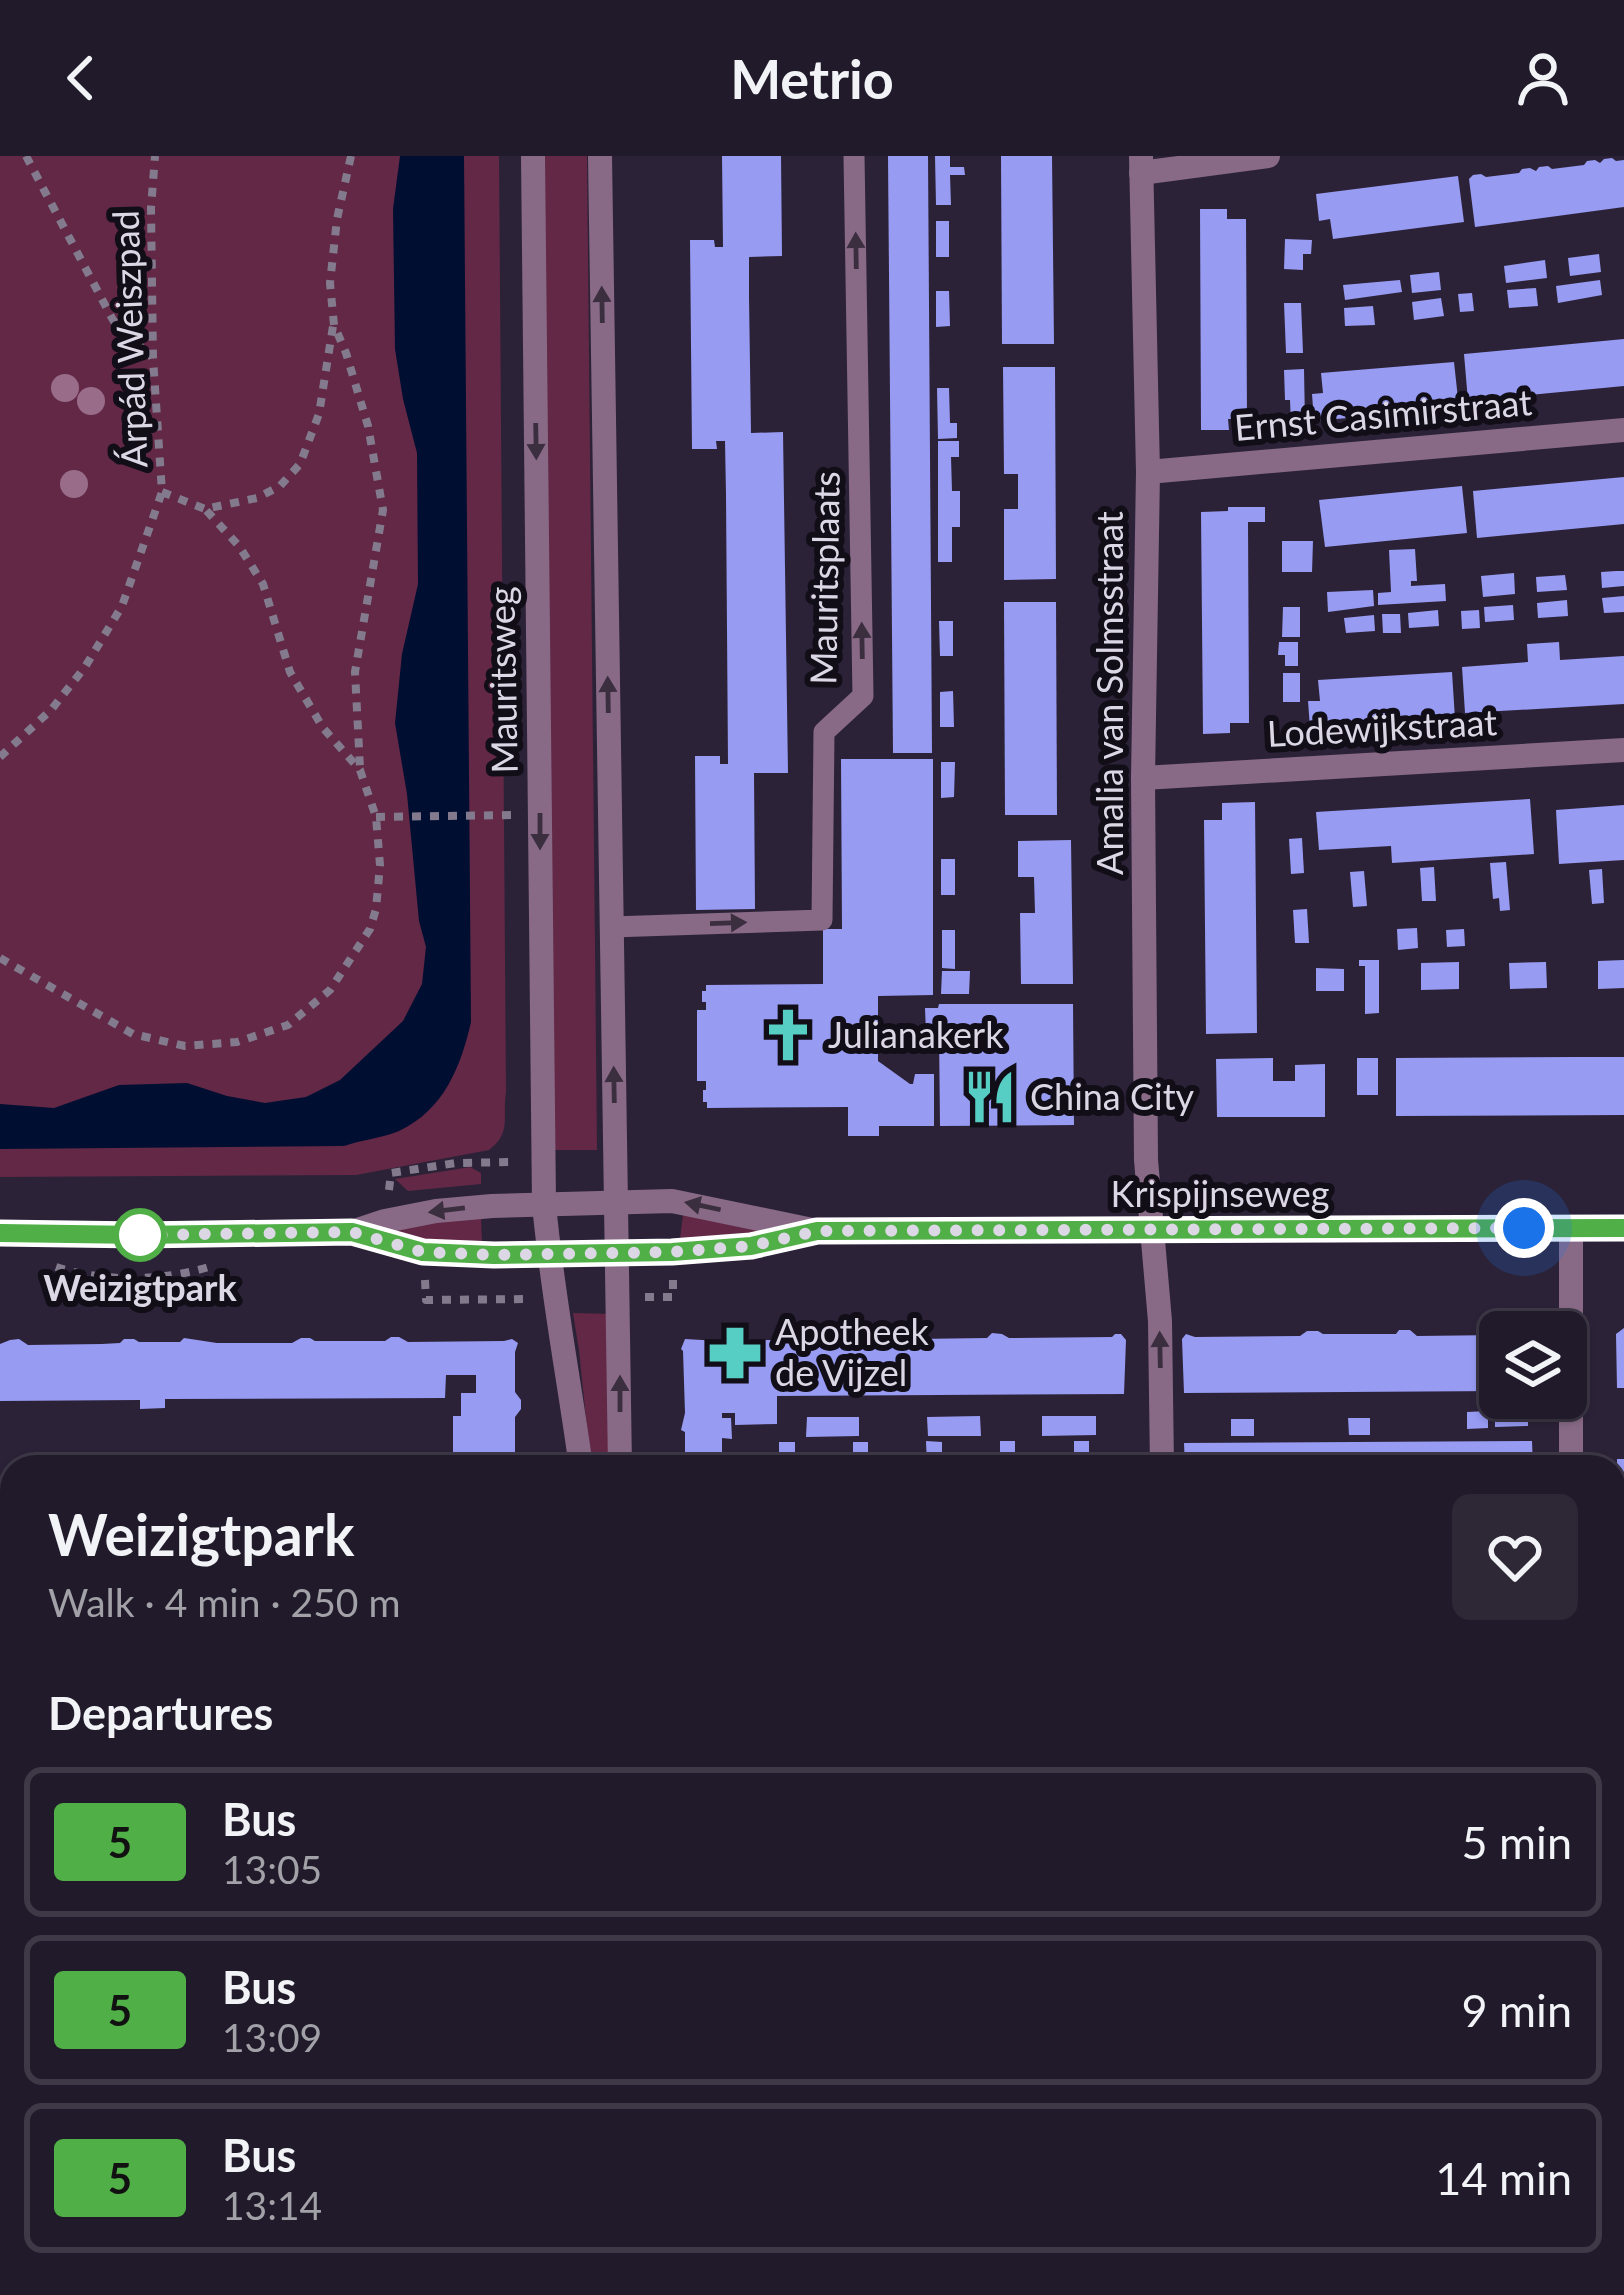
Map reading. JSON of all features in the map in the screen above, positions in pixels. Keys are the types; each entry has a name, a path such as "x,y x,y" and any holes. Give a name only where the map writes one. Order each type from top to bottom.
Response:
{"street":[{"name":"Mauritsweg","path":"533,156 544,1204 579,1455"},
{"path":"600,156 620,1455"},
{"path":"1141,165 1268,156"},
{"name":"Amalia van Solmsstraat","path":"1141,165 1148,472 1143,778 1146,1160 1160,1322 1162,1455"},
{"name":"Ernst Casimirstraat","path":"1148,472 1624,430"},
{"name":"Lodewijkstraat","path":"1143,778 1624,750"},
{"name":"Krispijnseweg","path":"352,1232 436,1210 616,1202 685,1202 817,1231 1624,1228"},
{"path":"1570,1228 1571,1455"},
{"name":"Krispijnseweg","path":"0,1233 352,1232 423,1252 549,1254 751,1246 817,1231"}],"lane":[{"name":"Mauritsplaats","path":"611,927 822,920 824,732 863,696 854,156"}],"path":[{"path":"26,156 113,320 153,358"},
{"name":"Árpád Weiszpad","path":"0,757 51,710 98,646 122,606 162,492 153,358 154,156"},
{"path":"206,509 257,498 280,486 300,464 319,414 334,325 331,284 337,219 351,156"},
{"path":"0,958 133,1034 185,1046 237,1042 288,1025 330,990 370,929 380,866 376,817 360,770 356,672 383,509 368,426 334,325"},
{"path":"162,492 206,509 239,545 263,584 290,672 323,728 360,770"},
{"path":"376,817 491,815"},
{"path":"385,1221 391,1173 496,1161"},
{"path":"423,1252 426,1300 493,1300"}],"shaded area":[{"name":"Weizigtpark","path":"0,156 499,156 506,1092 503,1131 489,1150 356,1175 0,1177"},
{"path":"541,156 587,156 597,1150 553,1150"},
{"path":"470,1167 481,1173 481,1184 408,1191 395,1179"},
{"path":"683,1215 775,1232 683,1243"},
{"path":"481,1216 480,1244 415,1238 382,1229"},
{"path":"573,1313 611,1314 610,1455 590,1455"}],"water":[{"path":"400,156 464,156 471,1022 456,1070 439,1099 415,1122 344,1146 0,1149 0,1104 54,1108 119,1085 187,1083 265,1103 306,1097 340,1080 403,1021 422,984 426,947 395,723 402,654 418,584 417,453 395,349 393,209"}],"building":[{"path":"722,156 781,156 782,256 749,257 749,297 751,433 783,432 788,773 754,773 755,909 696,910 695,756 720,756 720,764 728,764 726,495 725,441 716,441 717,449 692,449 690,240 714,240 715,247 723,247"},
{"path":"888,156 928,156 932,753 893,753"},
{"path":"935,156 950,156 950,167 964,167 965,175 950,175 951,205 936,205"},
{"path":"1001,156 1052,156 1054,344 1002,344"},
{"path":"1624,160 1624,207 1475,227 1469,179 1473,175 1536,171"},
{"path":"1458,176 1464,222 1333,239 1330,219 1319,221 1316,194"},
{"path":"1200,209 1227,209 1227,219 1246,219 1247,419 1228,419 1229,430 1201,430"},
{"path":"936,221 949,221 949,257 936,257"},
{"path":"1285,239 1312,240 1311,254 1303,254 1303,270 1284,269"},
{"path":"1599,254 1601,272 1570,276 1568,258"},
{"path":"1545,260 1547,278 1506,283 1504,266"},
{"path":"1439,272 1441,290 1412,293 1410,275"},
{"path":"1400,280 1402,292 1345,300 1343,285"},
{"path":"1600,280 1602,295 1558,303 1556,286"},
{"path":"1536,288 1538,306 1509,308 1507,290"},
{"path":"936,291 949,291 950,326 936,327"},
{"path":"1472,293 1474,311 1460,312 1458,294"},
{"path":"1441,298 1444,316 1414,320 1412,302"},
{"path":"1284,303 1301,303 1303,353 1286,353"},
{"path":"1373,306 1375,325 1345,326 1344,308"},
{"path":"1624,339 1624,386 1468,401 1464,354"},
{"path":"1454,362 1459,408 1314,421 1312,394 1323,393 1321,373"},
{"path":"1003,367 1055,367 1056,579 1004,580 1004,509 1018,509 1018,474 1004,474"},
{"path":"1304,369 1305,423 1291,424 1284,370"},
{"path":"937,388 949,388 950,423 957,423 957,438 938,439"},
{"path":"938,441 959,441 959,457 951,457 952,491 960,491 960,527 952,527 952,562 938,562"},
{"path":"1624,477 1624,524 1477,538 1473,491"},
{"path":"1462,486 1467,533 1325,547 1319,500"},
{"path":"1228,507 1265,507 1265,522 1248,522 1249,723 1230,723 1230,733 1203,734 1201,512 1228,511"},
{"path":"1282,541 1313,541 1312,572 1282,572"},
{"path":"1415,549 1417,581 1411,581 1411,586 1445,584 1446,601 1378,605 1378,593 1391,592 1389,550"},
{"path":"1624,571 1624,586 1602,588 1601,572"},
{"path":"1514,573 1515,594 1483,597 1481,576"},
{"path":"1565,575 1567,590 1537,592 1536,577"},
{"path":"1373,590 1374,606 1328,612 1327,592"},
{"path":"1624,596 1624,612 1604,613 1602,598"},
{"path":"1567,600 1568,616 1538,618 1537,603"},
{"path":"1004,602 1056,602 1057,815 1005,815"},
{"path":"1513,605 1514,620 1485,622 1484,607"},
{"path":"1283,607 1300,607 1300,637 1282,637"},
{"path":"1438,610 1439,626 1409,628 1408,613"},
{"path":"1479,610 1480,628 1462,629 1461,611"},
{"path":"1382,614 1400,614 1401,633 1383,633"},
{"path":"1374,615 1375,631 1346,633 1344,618"},
{"path":"939,621 953,621 953,656 940,656"},
{"path":"1279,642 1298,642 1298,666 1285,666 1285,655 1278,655"},
{"path":"1559,642 1560,660 1624,656 1624,704 1465,713 1462,667 1528,662 1527,644"},
{"path":"1452,672 1455,719 1310,728 1308,701 1320,701 1318,680"},
{"path":"1283,673 1300,673 1300,702 1283,702"},
{"path":"953,691 954,727 940,727 940,692"},
{"path":"841,759 933,759 933,995 878,996 878,1061 910,1084 915,1074 934,1074 934,1126 879,1126 879,1136 848,1136 848,1107 707,1108 703,1102 706,1081 697,1081 697,1010 706,1010 702,991 706,985 823,984 823,929 842,929"},
{"path":"941,762 955,762 954,797 941,798"},
{"path":"1530,799 1534,854 1392,863 1391,846 1319,850 1316,812"},
{"path":"1255,802 1257,1033 1206,1034 1204,820 1222,820 1222,803"},
{"path":"1624,805 1624,860 1559,864 1556,810"},
{"path":"1302,838 1304,873 1291,874 1289,839"},
{"path":"1071,840 1073,984 1021,984 1020,913 1035,913 1034,877 1018,877 1018,841"},
{"path":"941,859 955,859 955,895 941,895"},
{"path":"1506,862 1510,910 1500,911 1499,898 1493,899 1490,863"},
{"path":"1434,867 1436,901 1422,901 1420,868"},
{"path":"1602,869 1604,903 1592,904 1589,870"},
{"path":"1364,871 1367,906 1353,907 1350,872"},
{"path":"1307,909 1309,943 1295,943 1293,910"},
{"path":"1417,928 1418,948 1398,950 1397,929"},
{"path":"1464,929 1465,946 1447,947 1446,930"},
{"path":"942,930 955,930 955,969 942,968"},
{"path":"1359,960 1379,960 1379,1013 1365,1014 1365,966 1359,966"},
{"path":"1624,960 1624,988 1598,989 1598,961"},
{"path":"1459,962 1459,989 1421,990 1421,963"},
{"path":"1546,962 1547,988 1510,989 1509,963"},
{"path":"1316,968 1344,969 1344,991 1316,991"},
{"path":"942,971 970,971 969,994 941,994"},
{"path":"939,1004 1073,1004 1074,1125 940,1126 939,1032 926,1033 925,1008"},
{"path":"1624,1057 1624,1115 1396,1116 1396,1058"},
{"path":"1273,1058 1273,1081 1295,1081 1295,1065 1325,1064 1325,1117 1217,1117 1216,1059"},
{"path":"1357,1058 1378,1058 1378,1095 1357,1095"},
{"path":"1624,1328 1624,1388 1617,1388 1616,1334"},
{"path":"1410,1330 1417,1336 1479,1335 1479,1391 1184,1393 1182,1339 1186,1334 1396,1334"},
{"path":"992,1333 1009,1338 1121,1334 1126,1340 1124,1394 777,1396 777,1424 735,1425 735,1413 722,1413 722,1418 731,1418 732,1439 722,1438 722,1455 685,1455 681,1349 685,1339 893,1339 900,1334 915,1339 987,1338"},
{"path":"399,1337 408,1342 512,1339 518,1343 515,1392 521,1409 515,1417 515,1455 453,1455 453,1416 461,1416 461,1393 476,1393 476,1375 446,1375 445,1398 165,1399 165,1408 140,1409 140,1400 0,1401 0,1344 10,1340 28,1345 120,1343 124,1339 180,1342 184,1338 217,1343 292,1343 301,1338 385,1341"},
{"path":"1479,1411 1479,1419 1488,1419 1488,1428 1467,1429 1467,1412"},
{"path":"980,1416 981,1436 928,1436 927,1417"},
{"path":"1042,1416 1096,1416 1096,1435 1042,1436"},
{"path":"807,1417 859,1417 859,1436 806,1437"},
{"path":"1348,1418 1370,1418 1370,1435 1349,1435"},
{"path":"1231,1419 1254,1419 1254,1436 1231,1436"},
{"path":"1495,1419 1528,1419 1528,1426 1495,1427"},
{"path":"926,1441 942,1442 942,1455 927,1455"},
{"path":"1000,1441 1015,1441 1015,1455 1000,1455"},
{"path":"1074,1441 1089,1441 1089,1455 1074,1455"},
{"path":"1532,1441 1533,1455 1184,1455 1184,1443"},
{"path":"779,1442 795,1442 795,1455 779,1455"},
{"path":"853,1442 868,1442 868,1455 853,1455"}],"bus line":[{"name":"5","path":"0,1233 352,1232 423,1252 494,1255 672,1252 751,1246 817,1231 1624,1228"}],"place":[{"name":"Julianakerk","path":"788,1035"},
{"name":"China City","path":"990,1097"},
{"name":"Weizigtpark","path":"140,1235"},
{"name":"Apotheek de Vijzel","path":"735,1353"}],"route":[{"path":"140,1235 352,1232 423,1252 494,1255 672,1252 751,1246 817,1231 1524,1228"}]}
